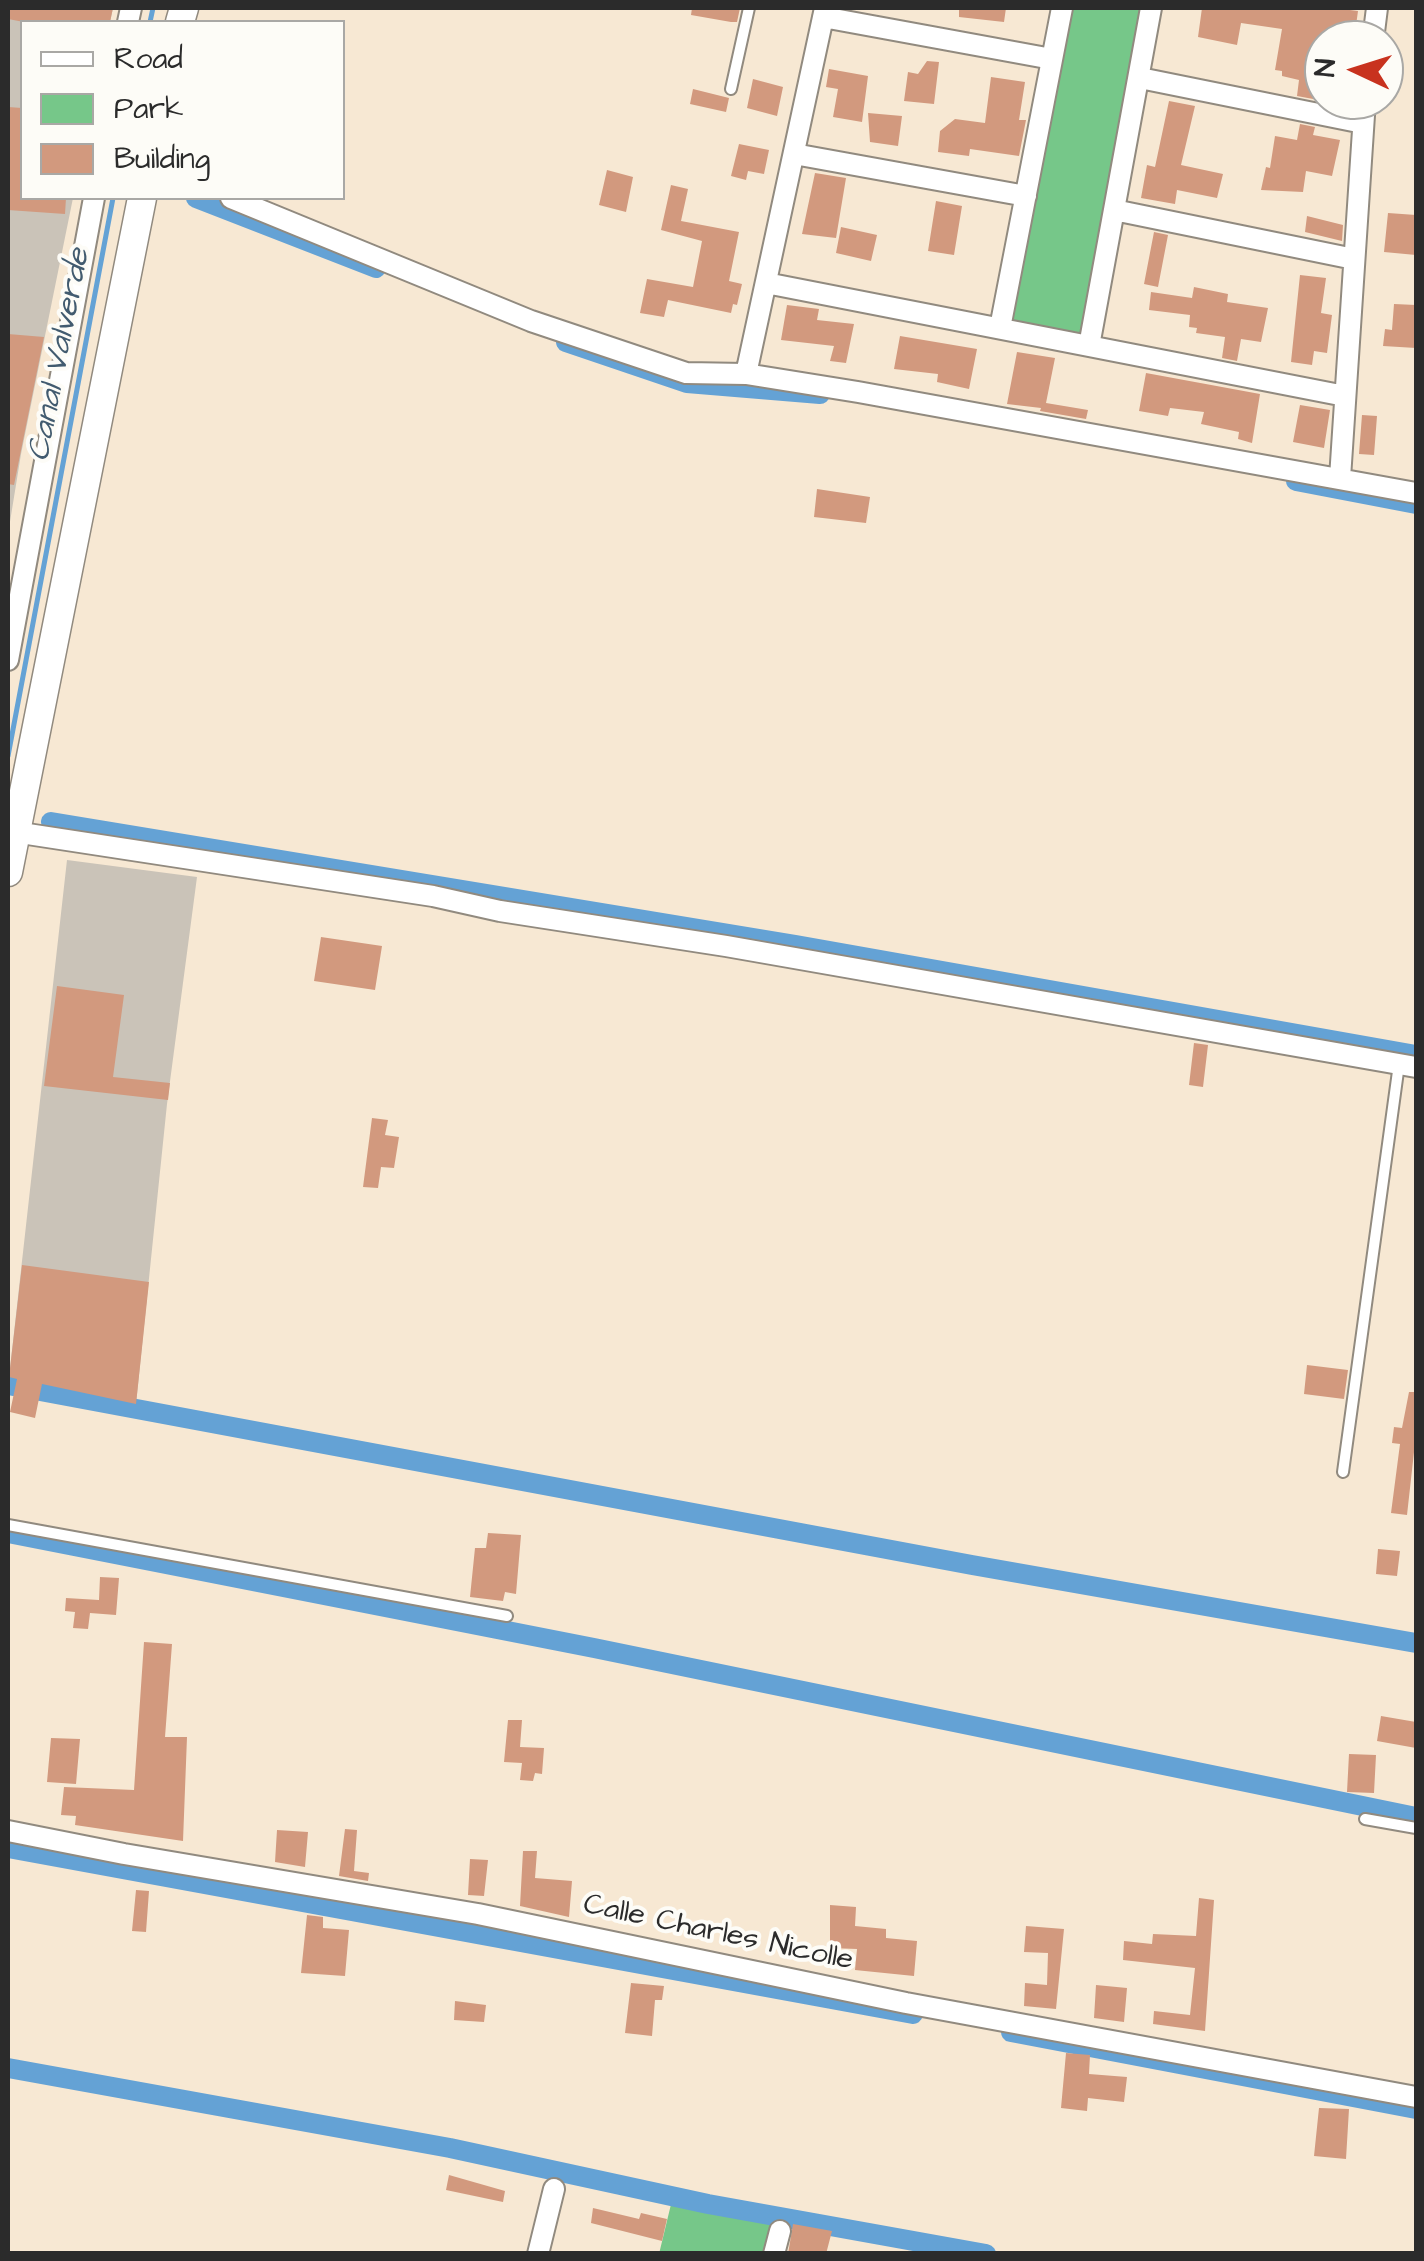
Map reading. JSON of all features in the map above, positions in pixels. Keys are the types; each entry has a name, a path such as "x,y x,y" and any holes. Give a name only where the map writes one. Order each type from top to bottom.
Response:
{"street":[{"path":"1000,328 1062,8"},
{"path":"1089,346 1152,8"},
{"path":"746,374 824,12 1052,60"},
{"path":"1140,78 1363,123"},
{"path":"1340,478 1363,120"},
{"path":"794,154 1026,196"},
{"path":"8,660 94,200"},
{"path":"8,872 12,832 142,200"},
{"path":"236,200 530,321 686,372 746,374 1416,493"},
{"path":"1114,210 1354,259"},
{"path":"766,284 1345,396"},
{"path":"12,832 434,896 500,911 726,946 1408,1066"},
{"name":"Calle Charles Nicolle","path":"8,1830 124,1854 478,1914 906,2004 1416,2097"},
{"path":"538,2254 554,2189"},
{"path":"774,2254 780,2231"}],"lane":[{"path":"731,89 750,8"},
{"path":"1343,1472 1408,1066"},
{"path":"8,1525 506,1616"},
{"path":"1365,1819 1416,1828"}],"shaded area":[{"path":"8,8 113,8 110,20 20,20 20,200 73,200 8,534"},
{"path":"67,860 197,877 167,1104 136,1404 9,1377"}],"green space":[{"path":"1070,8 1140,8 1082,333 1011,321"},
{"path":"673,2196 774,2216 764,2253 659,2254"}],"building":[{"path":"8,8 113,8 110,20 8,19"},
{"path":"692,8 740,8 737,22 731,22 691,15"},
{"path":"959,8 1006,8 1004,22 959,17"},
{"path":"1202,8 1358,11 1357,20 1304,20 1304,97 1297,96 1299,80 1275,70 1282,29 1241,23 1237,45 1198,37"},
{"path":"927,61 939,62 934,104 904,101 908,72 918,74"},
{"path":"829,69 868,76 862,122 833,117 838,89 826,87"},
{"path":"991,77 1025,82 1019,120 1026,120 1019,156 970,149 969,156 938,152 940,131 955,119 985,123"},
{"path":"753,79 783,87 777,116 747,108"},
{"path":"693,89 729,98 726,112 690,104"},
{"path":"1169,101 1195,106 1181,165 1223,174 1217,198 1177,190 1175,204 1141,198 1147,165 1155,167"},
{"path":"8,107 20,108 20,200 66,200 65,214 8,210"},
{"path":"868,113 902,116 898,146 870,142"},
{"path":"1300,124 1315,127 1313,135 1340,140 1332,176 1306,171 1303,192 1261,190 1266,167 1270,168 1275,136 1297,140"},
{"path":"739,144 769,150 764,174 748,171 746,180 731,176"},
{"path":"607,170 633,177 626,212 599,205"},
{"path":"815,173 846,178 836,238 802,234"},
{"path":"671,185 688,189 681,221 739,232 729,281 742,284 731,313 668,300 664,317 640,313 647,279 693,287 702,241 661,230"},
{"path":"936,201 962,206 954,255 928,251"},
{"path":"1388,213 1416,215 1416,255 1384,252"},
{"path":"1307,216 1343,225 1342,241 1305,232"},
{"path":"841,227 877,235 871,261 836,253"},
{"path":"1154,232 1168,235 1158,287 1144,284"},
{"path":"1300,275 1326,278 1321,313 1332,315 1327,353 1314,351 1312,365 1291,362"},
{"path":"1194,287 1228,294 1227,302 1268,308 1261,342 1241,339 1237,361 1222,358 1225,337 1196,333 1197,328 1189,327 1190,315 1149,310 1151,292 1192,298"},
{"path":"1394,304 1416,305 1416,348 1383,346 1385,329 1392,330"},
{"path":"787,305 819,309 817,320 854,324 846,363 830,361 834,346 781,340"},
{"path":"8,334 44,337 14,485 8,484"},
{"path":"900,336 977,349 969,389 937,382 938,374 894,369"},
{"path":"1017,352 1055,358 1046,403 1088,410 1086,419 1007,404"},
{"path":"1146,373 1260,394 1252,443 1238,439 1239,432 1201,424 1204,412 1170,408 1168,416 1139,411"},
{"path":"1300,405 1330,410 1324,448 1293,442"},
{"path":"1362,415 1377,416 1374,455 1359,454"},
{"path":"817,489 870,497 866,523 814,517"},
{"path":"321,937 382,946 375,990 314,981"},
{"path":"57,986 124,995 113,1077 170,1083 168,1100 44,1086"},
{"path":"1194,1043 1208,1045 1203,1087 1189,1085"},
{"path":"372,1118 388,1120 385,1135 399,1137 394,1168 381,1167 378,1188 363,1187"},
{"path":"22,1265 149,1282 136,1404 42,1384 35,1418 10,1412 17,1379 9,1377"},
{"path":"1307,1365 1348,1370 1344,1399 1304,1394"},
{"path":"1409,1392 1416,1392 1416,1434 1407,1515 1391,1513 1400,1444 1392,1443 1394,1427 1402,1428"},
{"path":"488,1533 521,1535 516,1594 505,1592 503,1601 470,1597 475,1548 486,1548"},
{"path":"1378,1549 1400,1551 1397,1576 1376,1574"},
{"path":"100,1577 119,1578 116,1615 90,1613 88,1629 73,1628 75,1612 65,1611 66,1598 99,1600"},
{"path":"144,1642 172,1644 165,1737 187,1737 183,1841 75,1825 76,1816 61,1815 64,1787 134,1790"},
{"path":"1381,1716 1416,1722 1416,1748 1377,1741"},
{"path":"508,1720 522,1720 520,1747 544,1748 542,1774 535,1773 533,1781 520,1780 522,1763 504,1762"},
{"path":"51,1738 80,1739 76,1784 47,1782"},
{"path":"1349,1754 1376,1755 1374,1793 1347,1792"},
{"path":"345,1829 357,1830 354,1871 369,1873 368,1881 339,1876"},
{"path":"277,1830 308,1832 305,1867 275,1862"},
{"path":"523,1851 537,1851 535,1878 572,1881 569,1917 520,1906"},
{"path":"470,1859 488,1860 484,1896 468,1895"},
{"path":"136,1890 149,1891 146,1932 132,1931"},
{"path":"1199,1898 1214,1900 1205,2031 1153,2024 1154,2011 1190,2015 1195,1968 1123,1960 1124,1941 1152,1944 1153,1934 1196,1936"},
{"path":"830,1905 856,1907 855,1926 886,1929 886,1938 917,1941 914,1976 855,1970 857,1949 830,1948"},
{"path":"307,1915 323,1917 323,1928 349,1930 345,1976 301,1973"},
{"path":"1026,1926 1064,1929 1056,2009 1024,2006 1025,1983 1047,1985 1048,1953 1024,1952"},
{"path":"631,1983 664,1986 662,2000 655,2000 652,2036 625,2033"},
{"path":"1096,1985 1127,1988 1124,2022 1094,2018"},
{"path":"455,2001 486,2005 484,2022 454,2020"},
{"path":"1066,2053 1090,2055 1089,2074 1127,2077 1124,2102 1088,2098 1087,2111 1061,2108"},
{"path":"1319,2108 1349,2109 1346,2159 1314,2156"},
{"path":"449,2175 505,2191 503,2202 446,2190"},
{"path":"593,2208 639,2219 641,2213 667,2219 662,2241 591,2223"},
{"path":"793,2224 832,2231 826,2254 788,2254"}],"waterway":[{"name":"Canal Valverde","path":"150,20 153,8"},
{"name":"Canal Valverde","path":"8,756 113,200"},
{"path":"201,200 376,268"},
{"path":"566,342 687,383 820,394"},
{"path":"1296,481 1416,504"},
{"path":"51,822 796,945 1416,1055"},
{"path":"8,1385 972,1565 1416,1643"},
{"path":"8,1533 594,1648 1416,1817"},
{"path":"8,1848 913,2014"},
{"path":"1011,2032 1416,2109"},
{"path":"8,2068 450,2148 708,2204 986,2254"}]}
